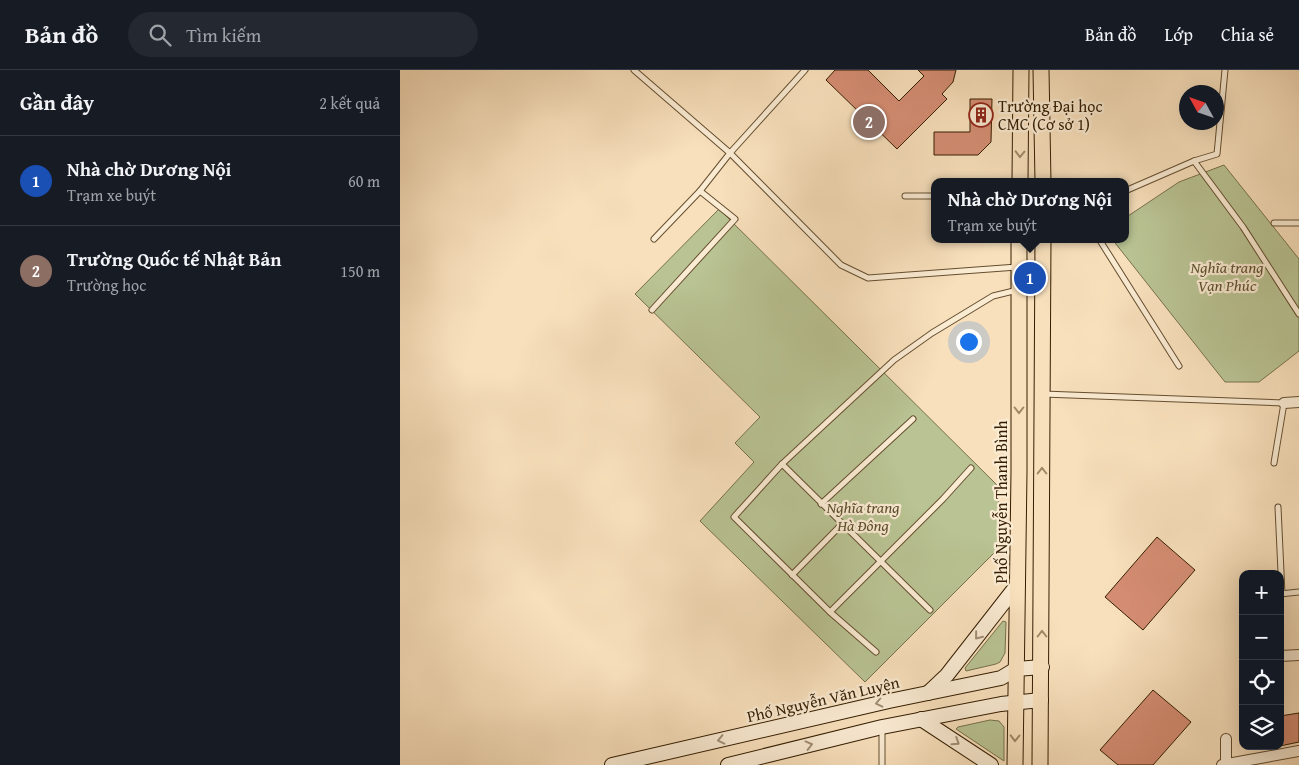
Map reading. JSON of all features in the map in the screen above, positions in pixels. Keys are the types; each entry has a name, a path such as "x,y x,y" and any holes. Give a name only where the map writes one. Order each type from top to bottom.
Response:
{"main road":[{"path":"1020,178 1021,70"},
{"path":"1041,70 1043,178"},
{"name":"Phố Nguyễn Thanh Bình","path":"1014,765 1018,584 1019,243"},
{"path":"1040,765 1043,243"},
{"path":"927,693 947,675 1018,584"},
{"name":"Phố Nguyễn Văn Luyện","path":"612,765 1000,678 1016,669 1042,667"},
{"path":"728,765 882,727 1015,702 1041,700"},
{"path":"921,720 991,765"}],"street":[{"path":"1284,403 1299,402"},
{"path":"1284,656 1299,655"},
{"path":"1226,739 1225,765 1299,751"}],"lane":[{"path":"634,70 730,153 841,265 868,278 1019,267"},
{"path":"654,239 700,191 730,153 804,70"},
{"path":"1129,189 1194,161 1217,154 1226,70"},
{"path":"1194,161 1243,227 1299,314"},
{"path":"652,310 735,219 700,191"},
{"path":"905,196 931,196"},
{"path":"1274,222 1299,223"},
{"path":"1102,243 1179,366"},
{"path":"876,652 830,612 734,517 782,464 894,360 932,333 993,296 1018,290"},
{"path":"1042,394 1284,403 1274,463"},
{"path":"821,504 913,419"},
{"path":"782,464 930,610"},
{"path":"830,612 943,499 971,468"},
{"path":"1278,507 1280,570"},
{"path":"792,575 842,524"},
{"path":"1284,594 1299,592"},
{"path":"882,727 882,765"}],"green space":[{"name":"Nghĩa trang Vạn Phúc","path":"1224,165 1299,259 1299,351 1259,382 1225,382 1115,243 1129,243 1129,215 1179,182"},
{"name":"Nghĩa trang Hà Đông","path":"719,209 999,487 998,549 865,682 700,521 754,462 735,443 760,417 635,294"},
{"path":"1003,621 1006,622 1005,653 1000,662 966,671 965,668"},
{"path":"990,720 999,721 1004,727 1004,761 956,729"}],"building":[{"path":"835,70 868,70 899,101 924,76 918,70 956,70 953,82 942,94 947,99 897,149 826,80"},
{"name":"Trường Đại học CMC (Cơ sở 1)","path":"970,99 992,99 991,142 978,155 934,155 934,132 970,132"},
{"path":"1157,537 1195,570 1143,630 1105,597"},
{"path":"1153,690 1191,722 1153,765 1118,765 1100,750"},
{"path":"1299,713 1299,742 1284,745 1284,715"}],"place":[{"name":"Trường Đại học CMC (Cơ sở 1)","path":"981,115"},
{"name":"Trường Quốc tế Nhật Bản","path":"869,122"},
{"name":"Nhà chờ Dương Nội","path":"1030,278"}]}
